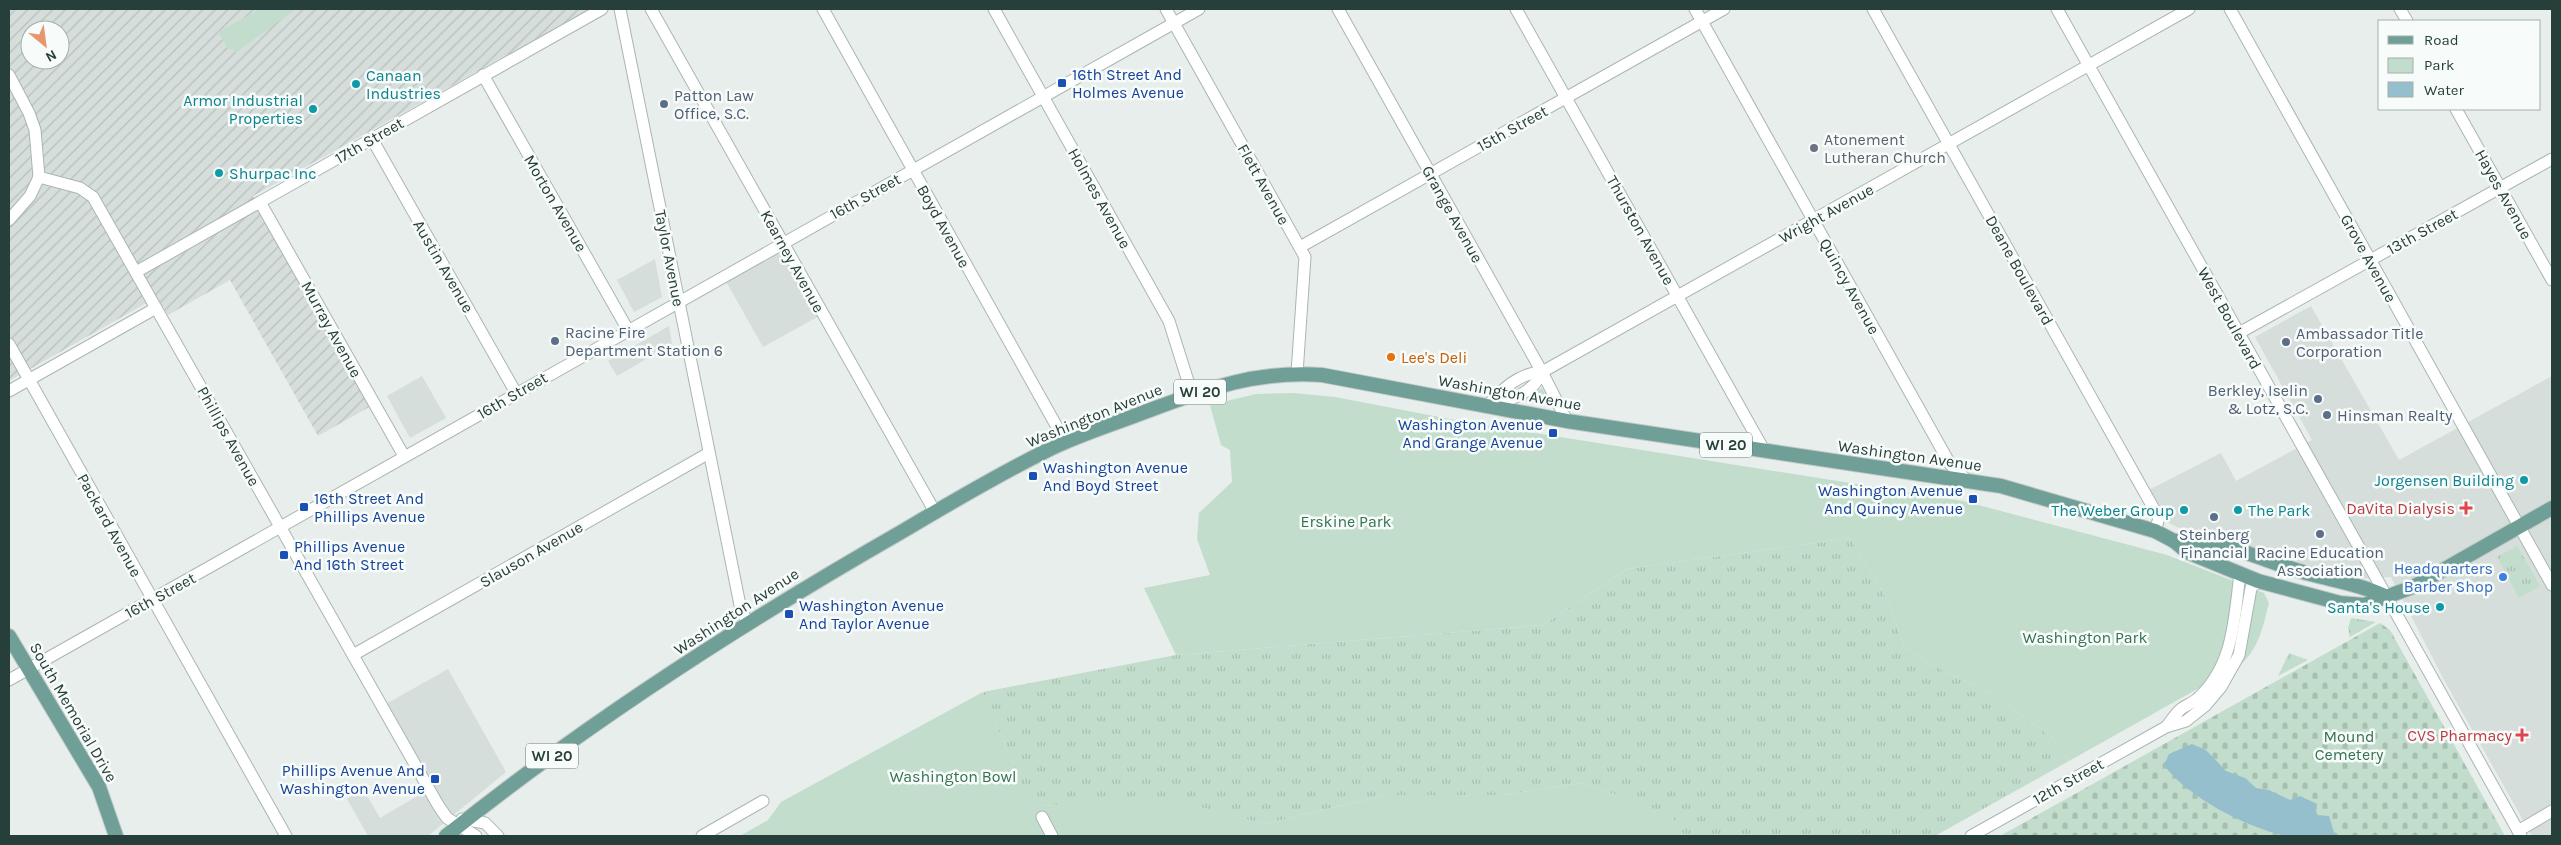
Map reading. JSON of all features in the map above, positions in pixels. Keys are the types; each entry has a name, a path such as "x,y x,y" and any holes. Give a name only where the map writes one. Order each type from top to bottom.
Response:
{"main road":[{"name":"Washington Avenue","path":"446,836 523,776 748,623 806,586 935,512 1050,449 1192,394 1252,377 1298,373 1322,375 1567,421 2001,486 2155,532 2174,541 2187,552 2240,574 2340,603 2364,605 2413,587 2552,508"},
{"name":"Washington Avenue","path":"2174,541 2192,539 2309,574 2368,588 2387,597"},
{"path":"2240,574 2257,566 2279,572 2309,574"},
{"name":"South Memorial Drive","path":"9,636 27,670 86,764 107,807 116,836"},
{"path":"107,807 126,836"}],"street":[{"name":"17th Street","path":"136,272 602,9"},
{"name":"Taylor Avenue","path":"620,9 741,610 748,623"},
{"name":"Kearney Avenue","path":"651,9 935,512"},
{"name":"Boyd Avenue","path":"823,9 1066,443"},
{"name":"Holmes Avenue","path":"994,9 1169,321 1192,394"},
{"name":"Flett Avenue","path":"1166,9 1305,256 1298,373"},
{"name":"16th Street","path":"9,680 678,301 1199,9"},
{"name":"Grange Avenue","path":"1338,9 1542,372 1567,421"},
{"name":"Thurston Avenue","path":"1516,9 1765,452"},
{"name":"Quincy Avenue","path":"1695,9 1950,464 1966,480"},
{"name":"15th Street","path":"1300,248 1724,9"},
{"name":"Deane Boulevard","path":"1873,9 2159,518 2155,532"},
{"name":"West Boulevard","path":"2057,9 2520,834"},
{"name":"Wright Avenue","path":"1487,406 1510,400 1538,383 1542,372 2189,9"},
{"name":"Grove Avenue","path":"2230,9 2552,585"},
{"path":"2400,9 2406,20"},
{"name":"Morton Avenue","path":"484,75 628,330"},
{"path":"9,76 29,113 35,130 40,177 30,196 9,220"},
{"name":"Hayes Avenue","path":"2457,110 2552,280"},
{"name":"Austin Avenue","path":"372,139 516,393"},
{"name":"13th Street","path":"2239,333 2552,158"},
{"name":"Phillips Avenue","path":"40,177 80,188 92,197 438,805 447,818 463,823"},
{"name":"Murray Avenue","path":"260,202 404,456"},
{"path":"9,391 156,308"},
{"name":"Packard Avenue","path":"9,344 286,836"},
{"name":"Slauson Avenue","path":"353,655 709,453"},
{"name":"12th Street","path":"2166,727 2180,710 2197,699 2217,675 2230,644 2240,574"},
{"name":"12th Street","path":"1971,836 2166,727 2186,721 2204,706 2221,688 2239,655 2251,588 2258,580"},
{"path":"702,836 763,801"},
{"path":"2520,834 2552,811"},
{"path":"1042,816 1052,836"},
{"path":"463,823 476,836"},
{"path":"463,823 485,823 498,836"}],"shaded area":[{"path":"9,9 590,9 253,196 371,406 318,436 230,280 168,315 157,297 9,381"},
{"path":"783,242 823,314 763,347 723,276"},
{"path":"655,259 662,297 634,312 617,280"},
{"path":"2311,306 2399,460 2552,376 2552,836 2532,836 2444,680 2391,577 2352,579 2183,530 2159,518 2145,492 2221,453 2236,481 2312,440 2255,337"},
{"path":"669,326 672,344 617,376 608,361"},
{"path":"422,376 446,418 410,438 387,396"},
{"path":"448,669 506,772 428,836 368,836 347,799 363,789 380,818 433,787 386,704"}],"green space":[{"path":"260,9 296,9 235,53 232,49 228,49 218,32"},
{"path":"1542,388 1551,405 1521,401 1521,399"},
{"path":"1293,393 1335,397 1460,421 1963,501 2167,555 2264,593 2269,603 2256,644 2252,652 2240,665 2069,761 2053,738 1990,693 1930,664 1904,647 1889,603 1850,538 1627,569 1543,625 1176,655 1144,588 1210,575 1197,539 1199,513 1232,482 1230,450 1221,445 1210,405 1256,394"},
{"path":"1850,538 1889,603 1904,647 1930,664 1990,693 2053,738 2069,761 1935,836 1685,836 1670,815 1583,783 1502,795 1386,795 1265,824 1166,799 1041,806 1026,797 983,692 1176,655 1543,625 1627,569"},
{"path":"2517,546 2540,586 2519,598 2497,557"},
{"path":"2351,618 2376,622 2350,637 2348,628"},
{"name":"Mound Cemetery","path":"2380,623 2390,630 2505,836 2000,836"},
{"path":"2289,653 2308,660 2278,676"},
{"name":"Washington Bowl","path":"983,692 1026,796 1041,806 1166,798 1265,824 1386,795 1502,795 1583,783 1671,815 1685,836 740,836 768,820 781,802"}],"water":[{"path":"2192,744 2206,750 2226,771 2245,778 2256,788 2269,790 2290,800 2300,796 2317,804 2316,815 2329,816 2335,836 2291,837 2270,832 2236,818 2202,799 2174,777 2164,765 2169,754"}],"place":[{"name":"16th Street And Holmes Avenue","path":"1062,83"},
{"name":"Canaan Industries","path":"356,84"},
{"name":"Patton Law Office, S.C.","path":"664,104"},
{"name":"Armor Industrial Properties","path":"313,109"},
{"name":"Atonement Lutheran Church","path":"1814,148"},
{"name":"Shurpac Inc","path":"219,173"},
{"name":"Racine Fire Department Station 6","path":"555,341"},
{"name":"Ambassador Title Corporation","path":"2286,342"},
{"name":"Lee's Deli","path":"1391,357"},
{"name":"Berkley, Iselin & Lotz, S.C.","path":"2318,399"},
{"name":"Hinsman Realty","path":"2327,415"},
{"name":"Washington Avenue And Grange Avenue","path":"1553,433"},
{"name":"Washington Avenue And Boyd Street","path":"1033,476"},
{"name":"Jorgensen Building","path":"2524,480"},
{"name":"Washington Avenue And Quincy Avenue","path":"1973,499"},
{"name":"16th Street And Phillips Avenue","path":"304,507"},
{"name":"DaVita Dialysis","path":"2466,508"},
{"name":"The Weber Group","path":"2184,510"},
{"name":"The Park","path":"2238,510"},
{"name":"Steinberg Financial","path":"2214,517"},
{"name":"Racine Education Association","path":"2320,534"},
{"name":"Phillips Avenue And 16th Street","path":"284,555"},
{"name":"Headquarters Barber Shop","path":"2503,577"},
{"name":"Santa's House","path":"2440,607"},
{"name":"Washington Avenue And Taylor Avenue","path":"789,614"},
{"name":"CVS Pharmacy","path":"2522,735"},
{"name":"Phillips Avenue And Washington Avenue","path":"435,779"}],"park label":[{"name":"Erskine Park","path":"1346,521"},
{"name":"Washington Park","path":"2085,637"}]}
